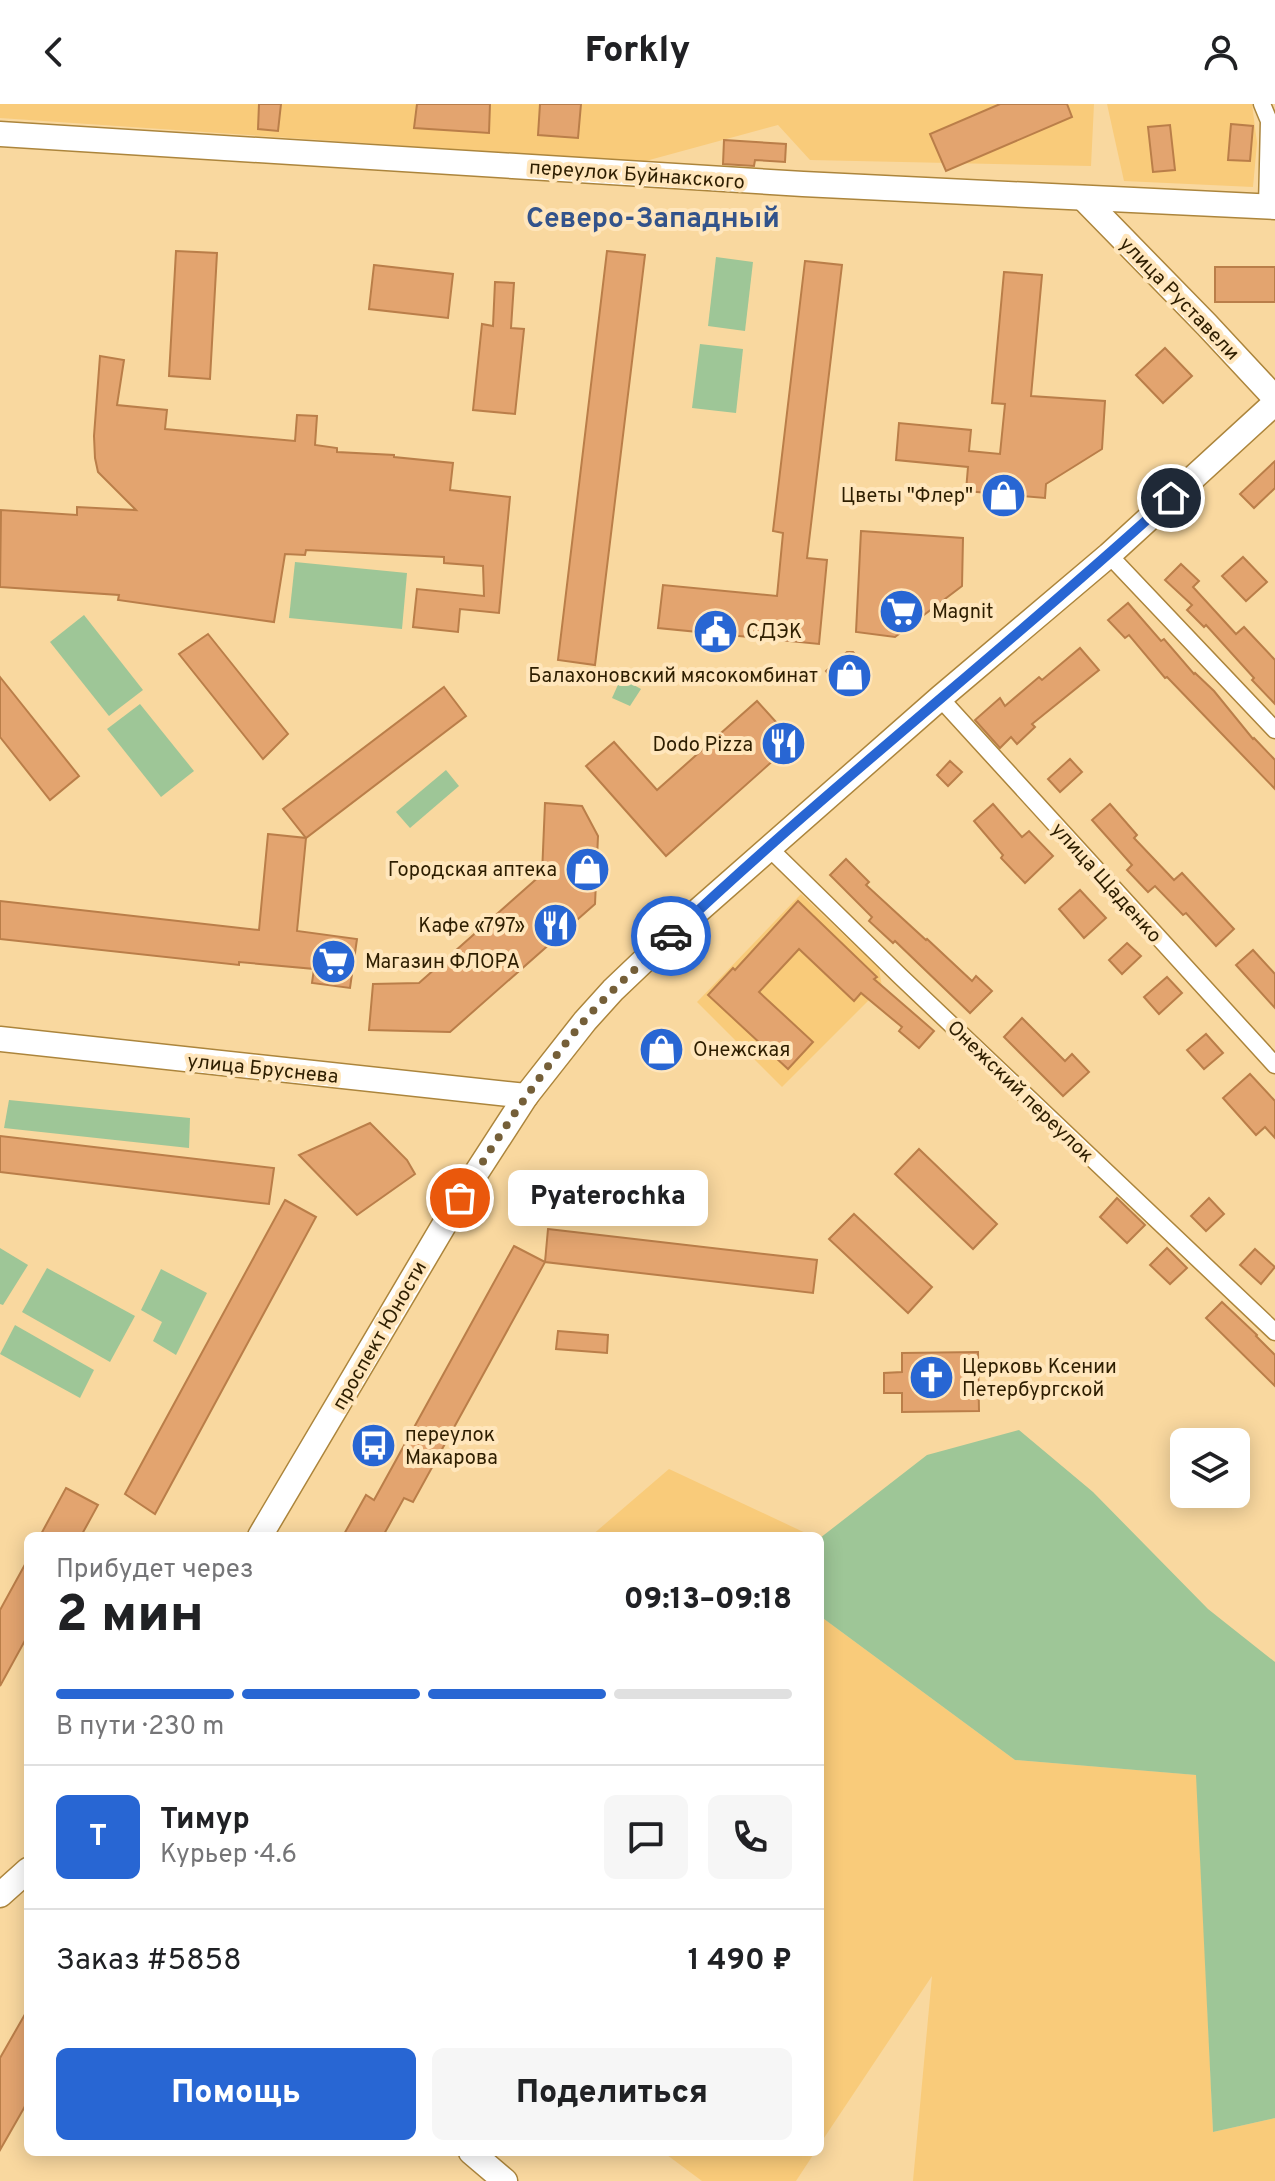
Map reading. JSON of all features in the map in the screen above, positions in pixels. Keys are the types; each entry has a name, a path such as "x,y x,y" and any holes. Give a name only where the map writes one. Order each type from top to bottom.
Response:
{"street":[{"path":"1262,104 1269,121 1271,207"},
{"name":"переулок Буйнакского","path":"0,134 803,184 1271,207"},
{"name":"улица Руставели","path":"1083,198 1207,325 1275,401"},
{"path":"526,1096 613,990 940,698 1109,555 1275,401"},
{"path":"1109,555 1275,730"},
{"name":"улица Щаденко","path":"940,698 1275,1065"},
{"name":"Онежский переулок","path":"769,848 1275,1332"},
{"name":"улица Бруснева","path":"0,1039 526,1096"},
{"name":"проспект Юности","path":"262,1532 460,1198 526,1096"},
{"path":"0,1895 24,1874"},
{"path":"476,2156 505,2181"}],"shaded area":[{"path":"0,104 1094,104 1091,166 810,160 778,125 642,162 0,118"},
{"path":"1107,104 1252,104 1257,143 1253,187 1124,181"},
{"path":"801,894 879,969 882,987 782,1087 697,1002"},
{"path":"669,1469 803,1532 596,1532"},
{"path":"824,1619 1015,1760 1197,1775 1213,2132 1275,2118 1275,2181 913,2181 932,1976 824,2138"},
{"path":"668,2156 812,2156 796,2181 702,2181"}],"green space":[{"path":"716,257 753,262 745,331 708,326"},
{"path":"700,344 743,349 736,413 692,408"},
{"path":"295,562 407,573 402,629 289,618"},
{"path":"84,615 143,690 109,716 50,642"},
{"path":"621,678 641,689 630,706 612,698"},
{"path":"140,704 194,771 161,797 107,729"},
{"path":"446,770 459,786 410,828 396,812"},
{"path":"9,1100 190,1118 189,1148 4,1128"},
{"path":"0,1248 28,1265 3,1305 0,1304"},
{"path":"47,1268 135,1316 110,1362 22,1312"},
{"path":"161,1269 207,1293 176,1355 153,1341 162,1322 141,1310"},
{"path":"15,1325 94,1370 80,1398 0,1354"},
{"path":"1019,1430 1093,1492 1208,1609 1275,1662 1275,2118 1213,2132 1196,1775 1015,1760 824,1619 824,1535 927,1455"}],"building":[{"path":"259,104 281,104 278,131 258,129"},
{"path":"417,104 490,104 489,133 414,128"},
{"path":"540,104 581,104 578,138 538,135"},
{"path":"1000,104 1067,104 1072,117 946,171 930,134"},
{"path":"1231,124 1253,126 1250,161 1228,160"},
{"path":"1170,125 1175,170 1153,172 1148,127"},
{"path":"724,140 786,144 785,162 755,160 754,166 723,164"},
{"path":"176,251 217,253 210,379 169,376"},
{"path":"607,251 645,255 595,665 558,660"},
{"path":"805,261 842,265 807,558 827,560 819,644 658,628 663,585 777,596 783,533 773,531"},
{"path":"374,265 453,274 448,318 369,309"},
{"path":"1215,267 1275,267 1275,302 1215,302"},
{"path":"1004,272 1042,275 1031,396 1105,401 1102,449 1046,484 1045,498 966,491 968,467 896,460 899,423 971,430 969,451 1000,454 1005,404 992,403"},
{"path":"495,282 514,283 511,328 524,329 515,414 473,410 482,324 493,326"},
{"path":"1165,348 1192,376 1163,403 1136,375"},
{"path":"100,356 124,360 117,405 167,410 165,429 295,441 297,415 317,416 315,445 337,448 337,452 453,463 450,490 510,497 499,613 460,609 458,632 413,627 417,589 484,596 483,566 444,563 444,557 306,550 305,555 285,554 274,622 118,600 119,595 0,587 1,510 77,515 77,507 136,510 98,472 94,436"},
{"path":"1275,461 1275,488 1254,508 1240,494"},
{"path":"861,531 963,538 962,586 895,637 856,632"},
{"path":"1243,557 1267,582 1246,601 1222,576"},
{"path":"1181,564 1199,581 1193,587 1236,634 1244,627 1275,660 1275,704 1206,625 1204,627 1187,610 1192,605 1165,580"},
{"path":"1128,603 1161,641 1164,639 1194,674 1214,691 1253,739 1275,760 1275,789 1165,678 1129,635 1125,638 1108,620"},
{"path":"208,634 288,734 263,759 179,654"},
{"path":"1080,648 1099,670 1032,724 1035,727 1017,744 1011,737 1000,748 975,720 1000,698 1005,706"},
{"path":"847,652 853,652 871,674 847,696 826,671"},
{"path":"0,677 79,776 50,800 0,737"},
{"path":"444,687 466,716 306,838 283,809"},
{"path":"757,701 794,742 666,856 586,766 614,742 657,790"},
{"path":"1070,759 1082,772 1060,792 1048,779"},
{"path":"950,761 962,772 948,786 937,775"},
{"path":"545,803 582,806 598,836 595,904 450,1032 369,1030 373,984 419,983 542,874"},
{"path":"993,804 1022,837 1029,831 1053,856 1025,883 1001,858 1003,855 974,821"},
{"path":"1110,804 1137,835 1134,838 1174,880 1182,873 1234,929 1216,946 1186,913 1183,915 1155,886 1148,892 1127,870 1132,865 1092,820"},
{"path":"268,834 306,838 297,931 357,939 350,988 312,983 314,969 239,962 239,965 0,939 0,901 259,930"},
{"path":"846,859 869,882 866,885 926,940 972,981 976,976 992,991 970,1013 895,941 893,943 869,921 872,917 830,875"},
{"path":"1080,890 1106,918 1084,938 1059,909"},
{"path":"798,901 877,977 874,979 934,1031 919,1048 899,1031 902,1027 861,993 854,1001 799,949 759,992 813,1042 788,1069 708,995"},
{"path":"1127,943 1141,956 1122,974 1109,960"},
{"path":"1253,950 1275,974 1275,1008 1236,965"},
{"path":"1167,977 1182,993 1159,1014 1144,997"},
{"path":"1022,1018 1065,1061 1072,1054 1089,1072 1063,1096 1004,1037"},
{"path":"1206,1034 1223,1053 1204,1069 1187,1050"},
{"path":"1250,1074 1275,1101 1275,1138 1265,1127 1256,1135 1223,1098"},
{"path":"370,1123 407,1160 415,1174 357,1215 299,1155"},
{"path":"0,1136 274,1168 269,1204 0,1172"},
{"path":"919,1149 997,1224 973,1249 895,1174"},
{"path":"1117,1198 1145,1225 1127,1243 1100,1217"},
{"path":"1209,1198 1224,1214 1206,1231 1191,1216"},
{"path":"285,1200 316,1217 155,1514 125,1494"},
{"path":"854,1214 932,1287 908,1313 829,1239"},
{"path":"548,1229 817,1260 813,1293 545,1262"},
{"path":"514,1246 545,1262 413,1502 404,1498 385,1532 345,1532 366,1495 374,1500"},
{"path":"1167,1248 1187,1268 1170,1284 1150,1265"},
{"path":"1255,1249 1275,1267 1261,1284 1240,1265"},
{"path":"1222,1302 1275,1355 1275,1386 1206,1318"},
{"path":"558,1331 608,1335 607,1353 556,1349"},
{"name":"Церковь Ксении Петербургской","path":"978,1352 979,1411 902,1412 902,1393 884,1393 884,1373 902,1372 902,1353"},
{"path":"66,1488 98,1505 83,1532 42,1532"},
{"path":"24,1566 24,1642 0,1686 0,1610"},
{"path":"24,2016 24,2108 0,2150 0,2058"}],"way so far":[{"path":"460,1198 553,1059 613,990 671,936"}],"place":[{"name":"Цветы \"Флер\"","path":"1004,495"},
{"name":"Magnit","path":"901,611"},
{"name":"СДЭК","path":"715,631"},
{"name":"Балахоновский мясокомбинат","path":"849,675"},
{"name":"Dodo Pizza","path":"784,744"},
{"name":"Городская аптека","path":"588,869"},
{"name":"Кафе «797»","path":"556,925"},
{"name":"Магазин ФЛОРА","path":"334,961"},
{"name":"Онежская","path":"662,1049"},
{"name":"Pyaterochka","path":"460,1198"},
{"name":"Церковь Ксении Петербургской","path":"931,1378"},
{"name":"переулок Макарова","path":"374,1445"}],"district":[{"name":"Северо-Западный","path":"653,217"}],"route":[{"path":"671,936 1171,498"}]}
